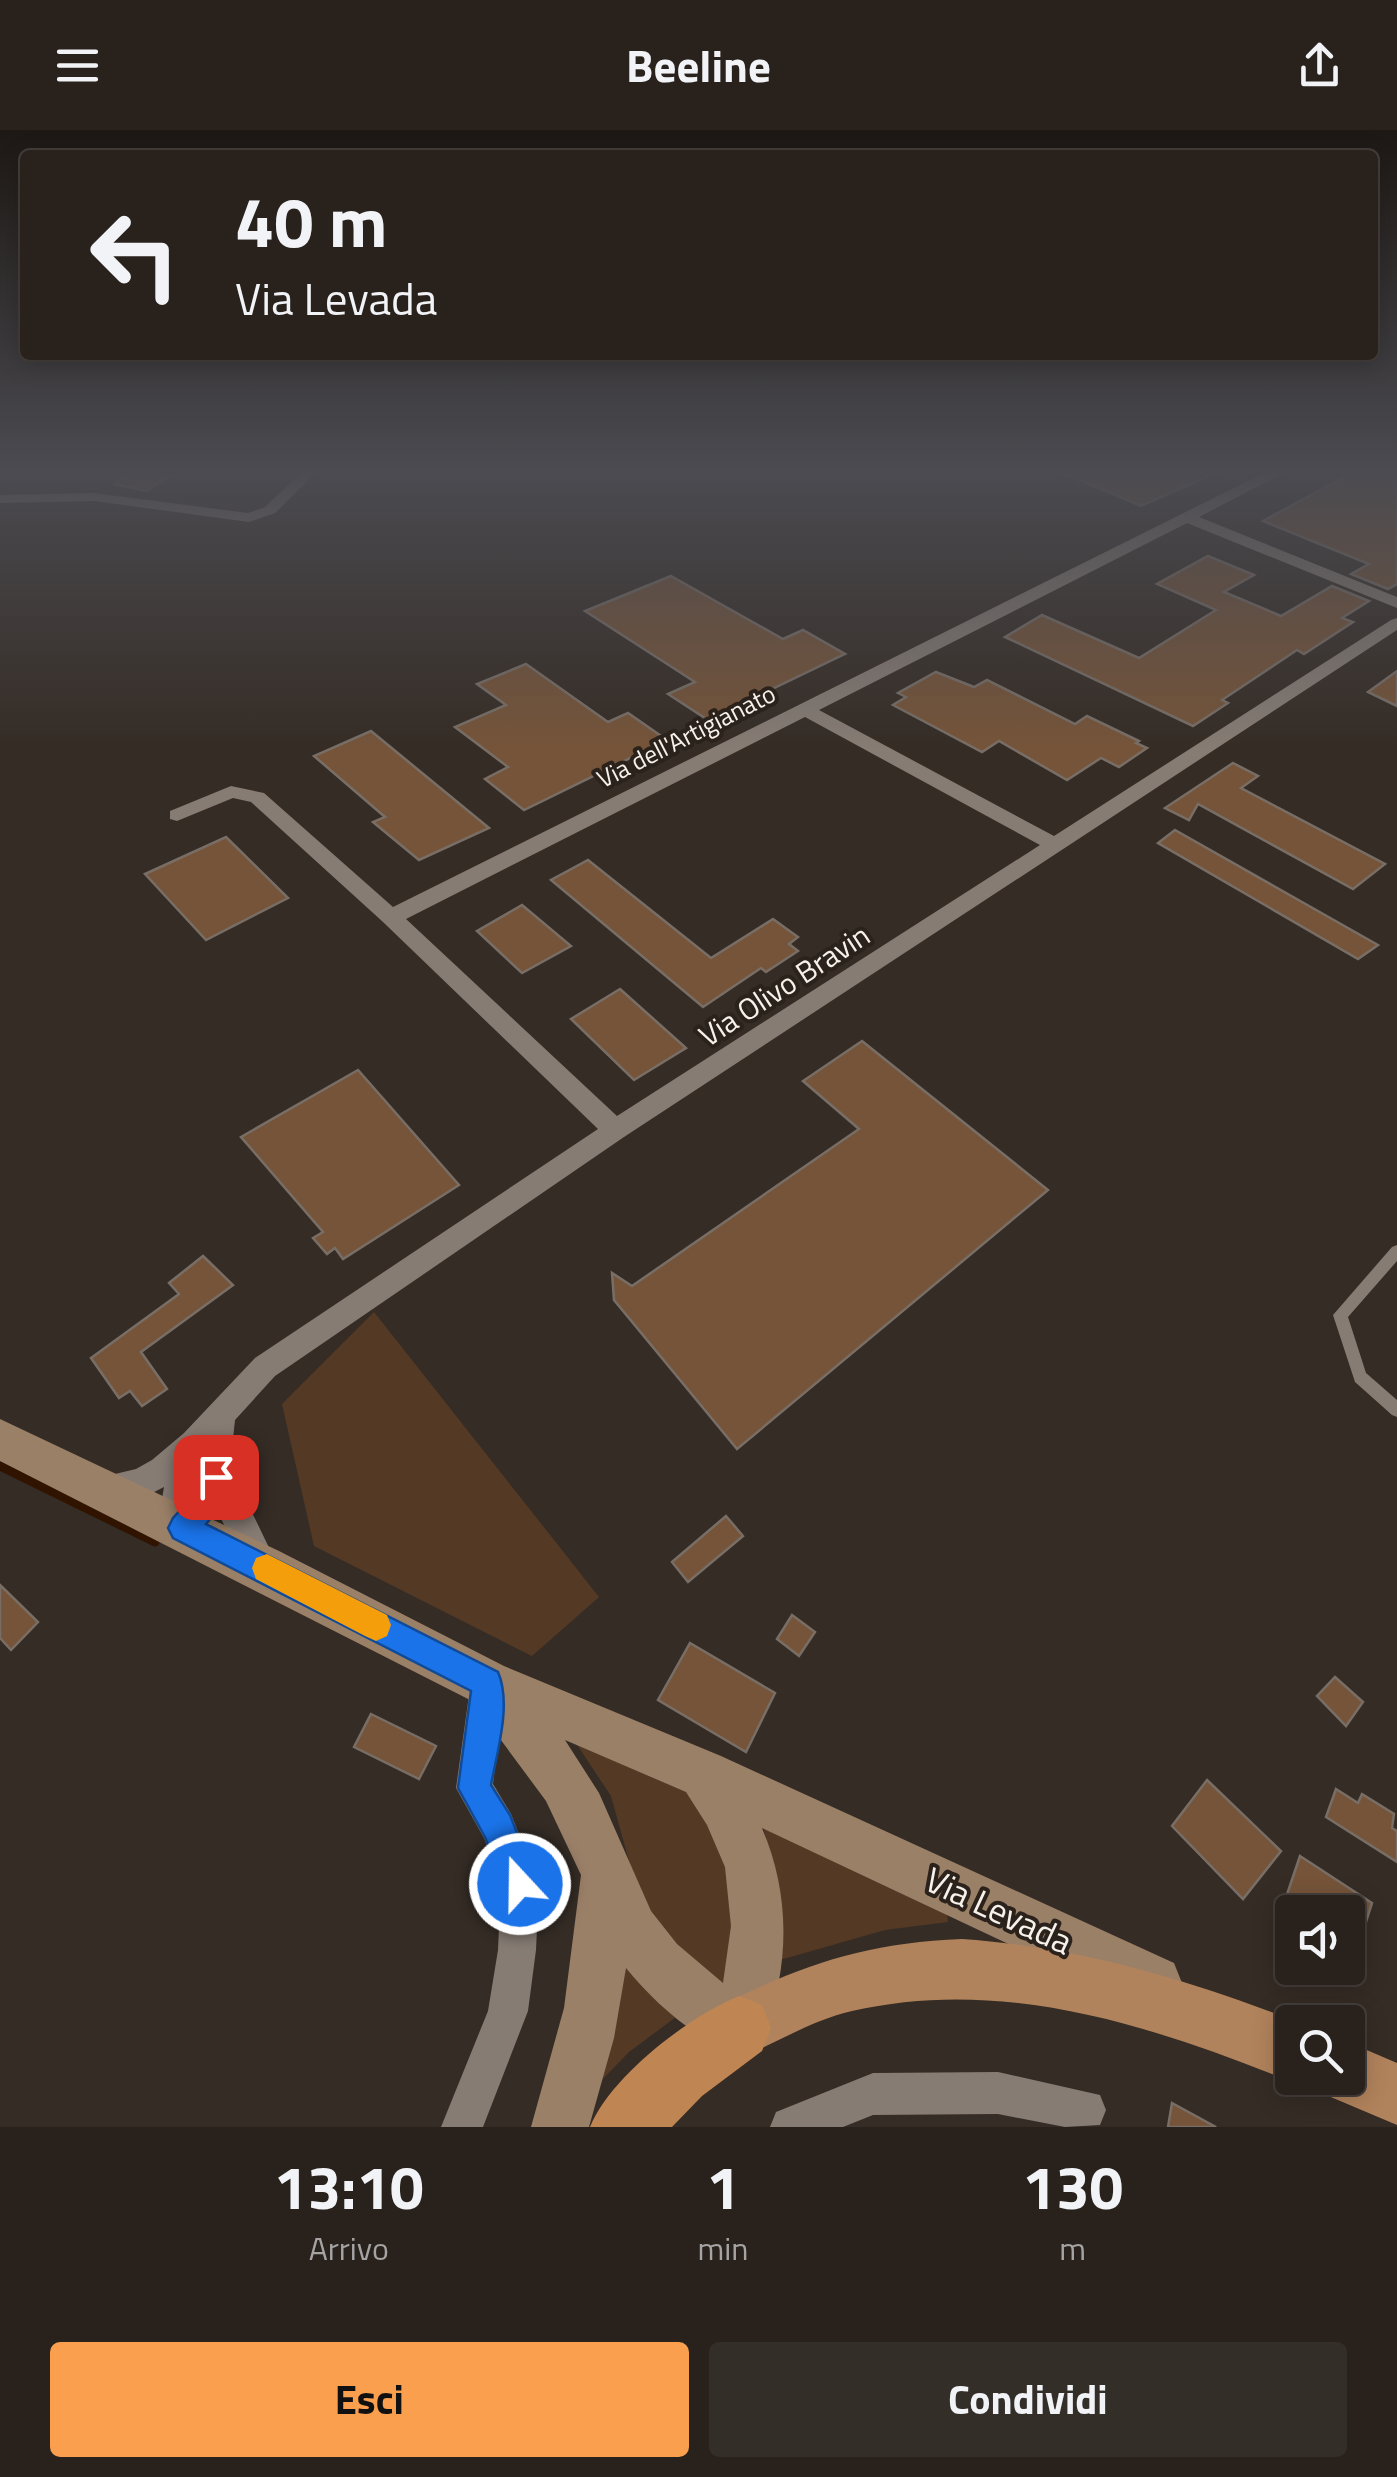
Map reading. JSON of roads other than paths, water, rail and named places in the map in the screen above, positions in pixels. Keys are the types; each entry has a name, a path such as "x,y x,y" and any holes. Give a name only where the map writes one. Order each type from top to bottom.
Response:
{"highway":[{"path":"624,2127 679,2073 739,2028"}],"main road":[{"name":"Via Levada","path":"0,1439 263,1567 487,1683 703,1774 1083,1948 1275,2043"},
{"name":"Via Levada","path":"487,1683 546,1754 575,1801 623,1914 649,1955 679,1988 739,2028"},
{"path":"703,1774 734,1818 756,1886 759,1922 755,1976 739,2028"},
{"name":"Via Levada","path":"560,2127 599,1980 605,1929 602,1859"},
{"path":"739,2028 790,2002 852,1981 964,1969 1038,1975 1121,1992 1275,2044"},
{"path":"1365,2080 1397,2094"}],"street":[{"name":"Via dell'Artigianato","path":"391,917 1096,562"},
{"path":"1294,562 1397,604"},
{"name":"Via Olivo Bravin","path":"212,1426 244,1384 266,1366 615,1130 1397,624"},
{"path":"802,708 1055,845"},
{"path":"177,816 231,792 249,792 391,917 615,1130"},
{"path":"178,1526 212,1497 216,1472 212,1426"},
{"path":"106,1490 143,1482 212,1426"},
{"path":"178,1526 180,1480 189,1457 212,1426"},
{"path":"216,1472 242,1532 263,1567"},
{"path":"462,2127 508,2011 517,1950 520,1884 498,1827 474,1788 484,1736 487,1683"},
{"path":"791,2127 873,2094 998,2093 1085,2110"}],"lane":[{"path":"1397,1251 1340,1315 1360,1377 1397,1410"}],"waterway":[{"path":"0,1466 155,1542"}]}
